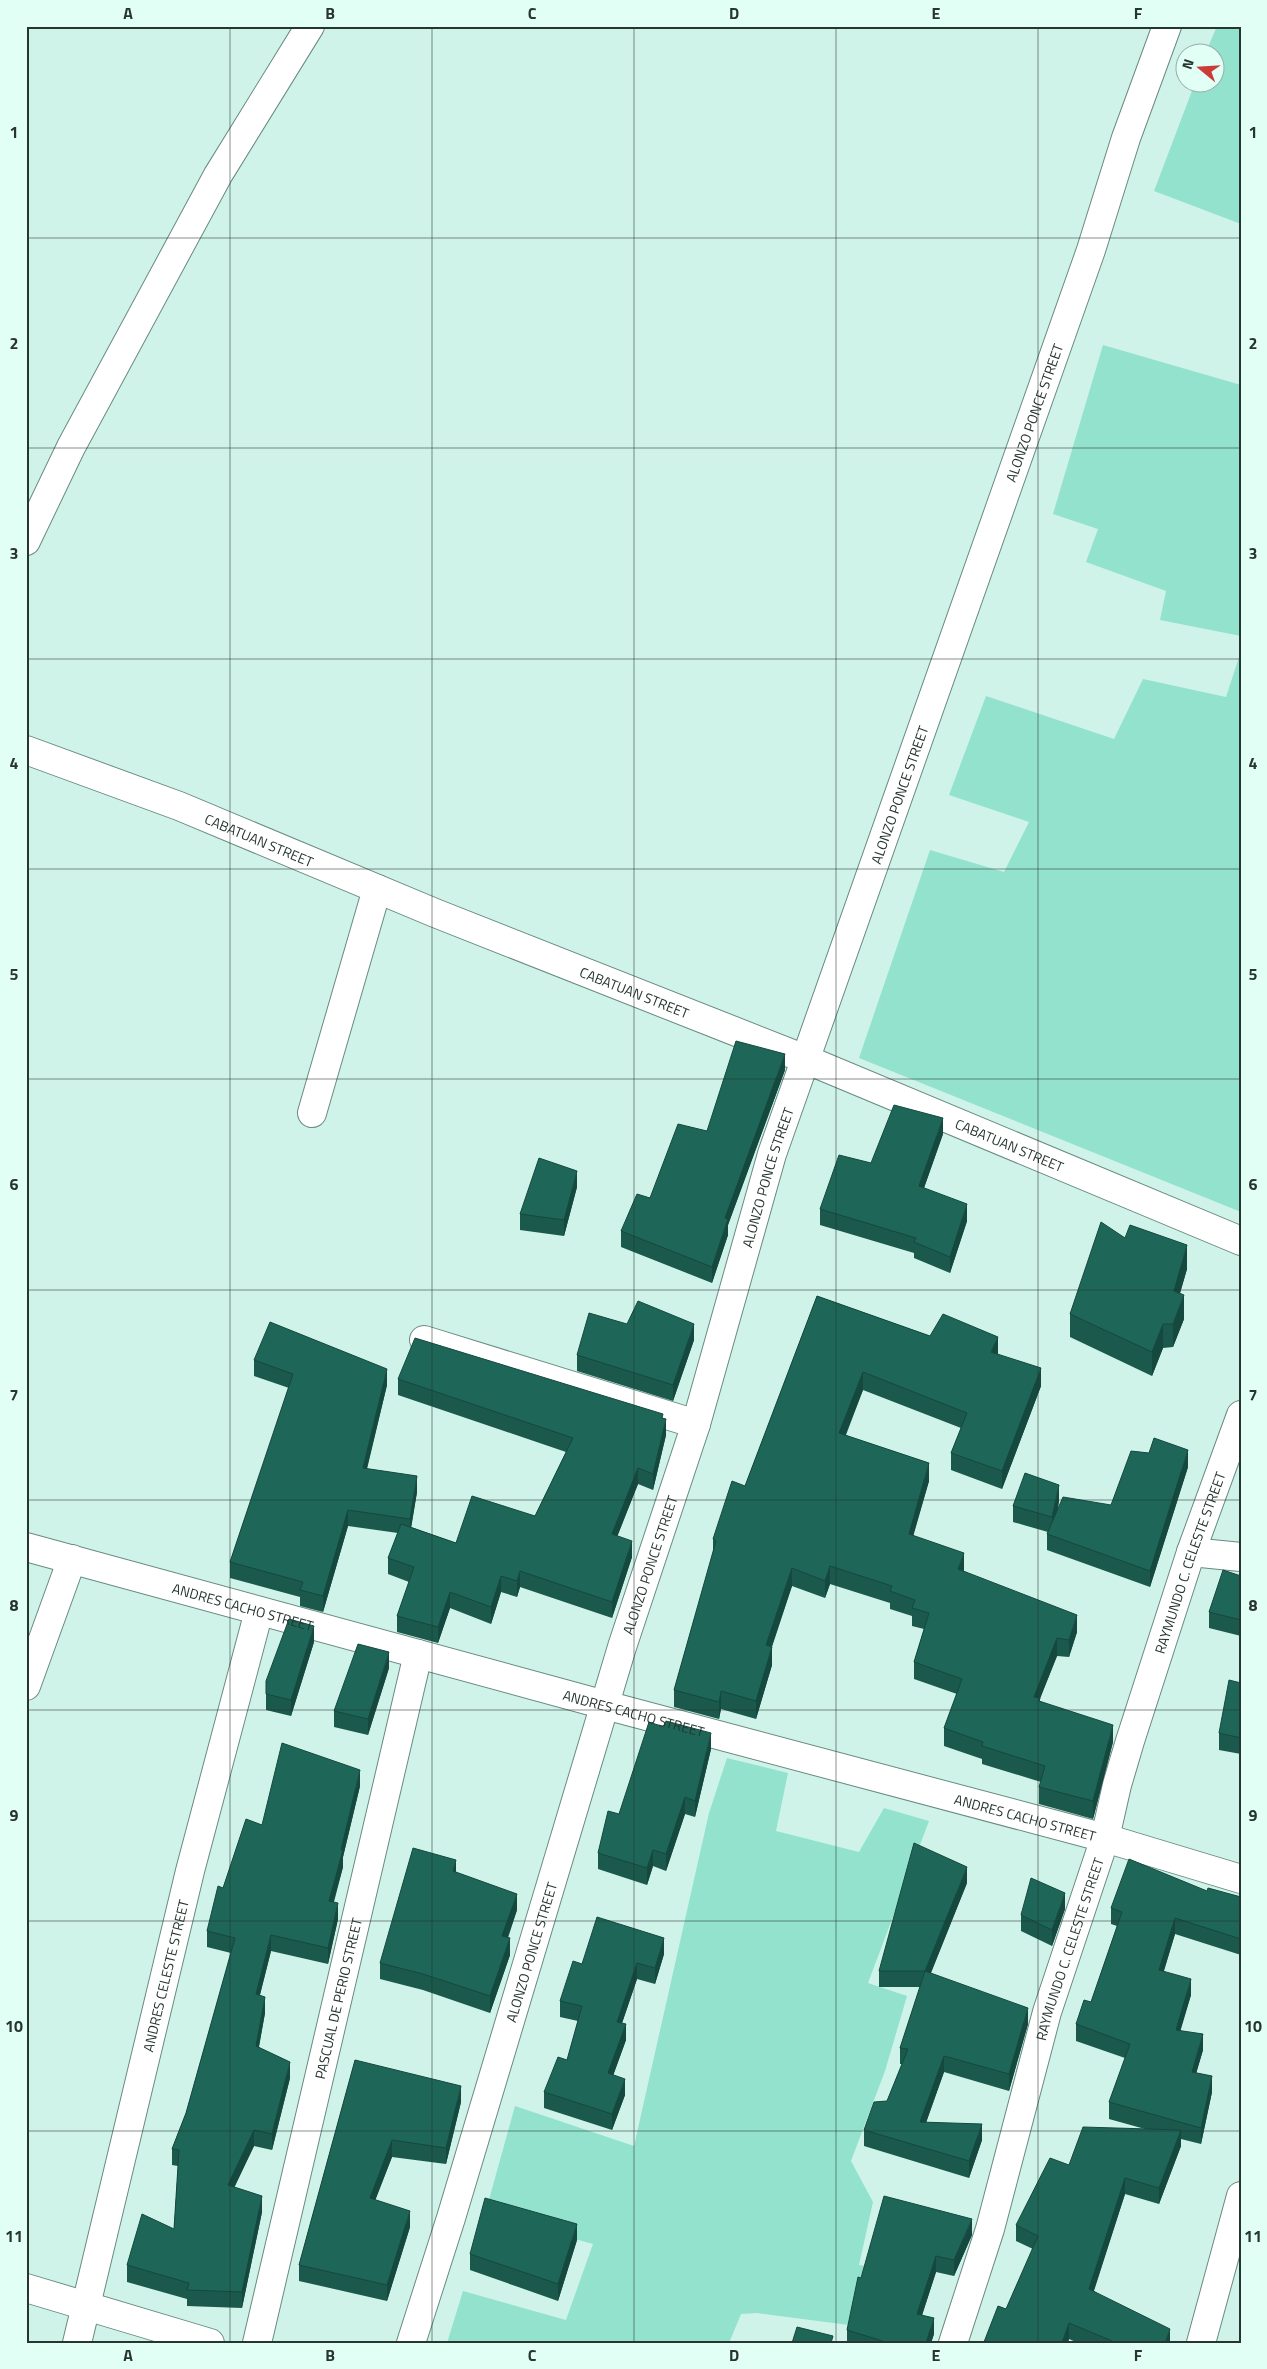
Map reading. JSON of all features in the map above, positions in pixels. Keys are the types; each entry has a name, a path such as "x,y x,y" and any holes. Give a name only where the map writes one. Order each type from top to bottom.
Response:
{"street":[{"path":"26,542 70,447 218,175 310,26"},
{"name":"ALONZO PONCE STREET","path":"411,2343 451,2218 625,1638 696,1424 772,1154 1088,260 1126,138 1167,26"},
{"name":"CABATUAN STREET","path":"26,750 179,806 377,889 806,1059 1241,1241"},
{"path":"312,1113 377,889"},
{"path":"422,1340 696,1424"},
{"name":"RAYMUNDO C. CELESTE STREET","path":"953,2343 990,2229 1047,2012 1105,1838 1117,1785 1130,1741 1191,1552 1241,1415"},
{"name":"ANDRES CACHO STREET","path":"26,1547 605,1705 1105,1838 1241,1879"},
{"path":"1191,1552 1241,1557"},
{"path":"26,1686 72,1560"},
{"name":"ANDRES CELESTE STREET","path":"77,2343 190,1871 259,1611"},
{"name":"PASCUAL DE PERIO STREET","path":"258,2343 418,1654"},
{"path":"1201,2343 1241,2196"},
{"path":"26,2288 210,2343"}],"green space":[{"path":"1217,26 1241,26 1241,224 1154,191 1192,92 1224,92 1224,42 1210,42"},
{"path":"1103,345 1241,385 1241,636 1160,620 1166,591 1086,562 1098,529 1053,514"},
{"path":"1241,651 1241,1212 859,1058 930,850 1004,872 1029,822 949,795 986,696 1114,739 1143,679 1226,697"},
{"path":"727,1758 788,1773 776,1831 859,1852 884,1808 929,1821 868,1983 907,1996 885,2071 851,2161 873,2202 859,2265 899,2270 849,2325 757,2313 741,2314 729,2343 447,2343 463,2291 566,2320 593,2244 485,2214 515,2106 634,2146 709,1813"}],"building":[{"path":"736,1041 785,1054 725,1218 728,1219 712,1267 621,1231 637,1194 650,1198 678,1124 707,1131"},
{"path":"894,1105 943,1118 919,1186 967,1204 950,1257 914,1242 916,1238 820,1209 839,1155 871,1163"},
{"path":"539,1158 577,1171 564,1220 520,1214"},
{"path":"1101,1222 1125,1238 1130,1225 1187,1245 1174,1291 1184,1295 1173,1324 1163,1324 1152,1352 1070,1314"},
{"path":"817,1296 930,1336 943,1314 998,1337 991,1352 1041,1368 1002,1471 951,1453 967,1413 863,1372 839,1433 929,1463 909,1534 964,1553 958,1569 1077,1615 1069,1640 1057,1638 1034,1697 1040,1698 1039,1701 1113,1725 1093,1801 1039,1787 1045,1766 982,1746 983,1742 944,1728 962,1679 914,1662 929,1613 912,1608 915,1600 890,1591 892,1586 830,1566 825,1581 792,1568 766,1645 772,1647 756,1701 721,1691 719,1702 674,1690 716,1541 713,1539 732,1481 745,1486"},
{"path":"638,1301 694,1324 673,1385 577,1355 589,1313 627,1324"},
{"path":"270,1322 387,1369 363,1468 417,1476 410,1519 348,1510 323,1596 300,1590 303,1582 230,1562 293,1374 254,1360"},
{"path":"415,1338 663,1414 662,1418 666,1419 653,1474 638,1468 612,1534 632,1541 612,1602 520,1571 517,1581 501,1576 491,1607 450,1592 438,1627 397,1616 414,1567 388,1558 401,1524 456,1543 472,1496 535,1516 573,1438 398,1379"},
{"path":"1154,1438 1188,1450 1150,1571 1047,1534 1063,1497 1111,1505 1131,1451 1149,1453"},
{"path":"1025,1473 1059,1485 1052,1517 1013,1506"},
{"path":"1223,1570 1241,1576 1241,1620 1209,1612"},
{"path":"289,1619 314,1626 291,1700 266,1694 266,1681"},
{"path":"358,1644 389,1652 368,1719 334,1711"},
{"path":"1229,1680 1241,1683 1241,1738 1219,1733"},
{"path":"666,1721 711,1733 695,1801 685,1797 666,1854 653,1850 647,1868 598,1853 608,1811 619,1814 649,1722 664,1727"},
{"path":"282,1743 360,1770 341,1850 343,1850 329,1901 338,1903 328,1948 271,1935 256,1994 265,1997 256,2046 290,2062 272,2134 254,2130 228,2185 262,2196 242,2292 187,2290 189,2283 127,2265 142,2214 174,2229 179,2150 172,2149 186,2113 235,1938 207,1931 218,1886 223,1888 246,1819 262,1825"},
{"path":"914,1843 967,1867 925,1971 879,1971"},
{"path":"413,1848 456,1860 453,1871 517,1894 502,1936 510,1938 490,1996 423,1974 380,1963"},
{"path":"1129,1859 1207,1891 1208,1888 1241,1897 1241,1939 1175,1918 1159,1970 1191,1979 1176,2030 1203,2034 1192,2072 1212,2076 1201,2128 1109,2102 1130,2044 1076,2024 1084,2000 1091,2002 1122,1912 1111,1908"},
{"path":"1031,1878 1065,1893 1052,1930 1021,1915"},
{"path":"597,1917 664,1938 655,1968 637,1963 617,2022 626,2024 608,2073 625,2079 612,2114 544,2092 558,2057 567,2060 582,2006 560,2001 573,1961 582,1964"},
{"path":"925,1971 1028,2008 1009,2074 944,2056 920,2122 982,2124 969,2161 864,2130 874,2102 887,2101 908,2049 900,2048"},
{"path":"355,2060 461,2086 446,2148 392,2140 370,2198 410,2211 387,2285 299,2265"},
{"path":"1083,2127 1181,2130 1159,2188 1125,2178 1089,2289 1170,2329 1165,2343 1117,2343 1069,2323 1062,2343 984,2342 998,2306 1006,2309 1038,2236 1016,2225 1050,2158 1069,2165"},
{"path":"884,2196 972,2219 954,2260 936,2256 917,2314 934,2318 926,2343 889,2343 847,2330 858,2277 861,2278"},
{"path":"485,2198 577,2224 558,2284 470,2254"},
{"path":"797,2327 833,2336 831,2343 792,2343"}]}
